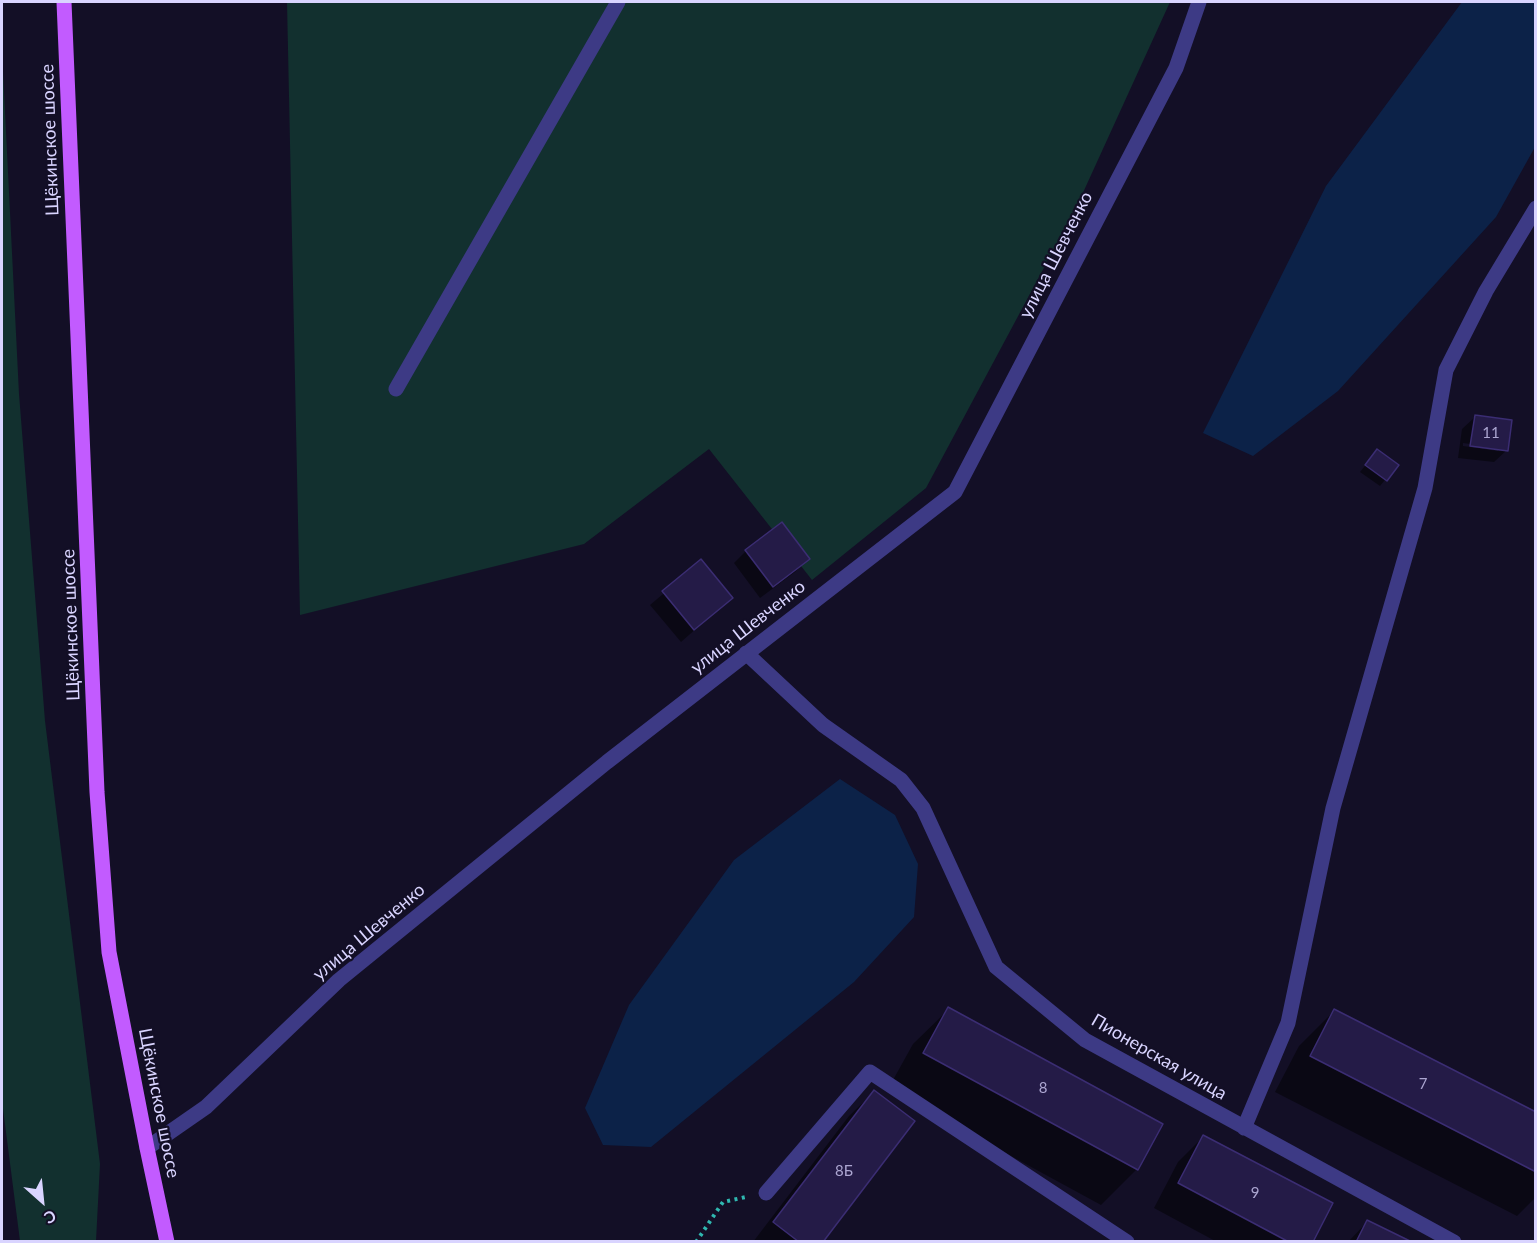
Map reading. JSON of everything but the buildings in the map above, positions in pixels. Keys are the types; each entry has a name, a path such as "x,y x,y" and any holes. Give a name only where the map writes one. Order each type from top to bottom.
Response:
{"main road":[{"name":"Щёкинское шоссе","path":"64,2 97,792 109,951 167,1242"}],"street":[{"path":"396,389 618,2"},
{"name":"улица Шевченко","path":"147,1148 206,1107 339,980 607,762 955,492 1176,68 1199,2"},
{"path":"1244,1128 1288,1023 1333,808 1425,488 1446,370 1486,291 1536,208"},
{"name":"Пионерская улица","path":"746,653 823,725 901,780 916,798 923,808 996,967 1085,1040 1454,1242"},
{"path":"766,1193 870,1072 1127,1242"}],"path":[{"path":"696,1242 723,1202 766,1193"}],"green space":[{"path":"287,2 1170,2 1076,208 926,488 812,580 709,449 584,544 300,615"},
{"path":"2,51 19,394 45,721 100,1164 96,1241 20,1241 2,1101"}],"water":[{"path":"1462,2 1535,2 1535,147 1496,217 1338,391 1253,456 1203,433 1326,186"},
{"path":"840,779 895,815 918,864 914,917 854,982 651,1147 603,1145 585,1108 629,1005 734,860"}]}
